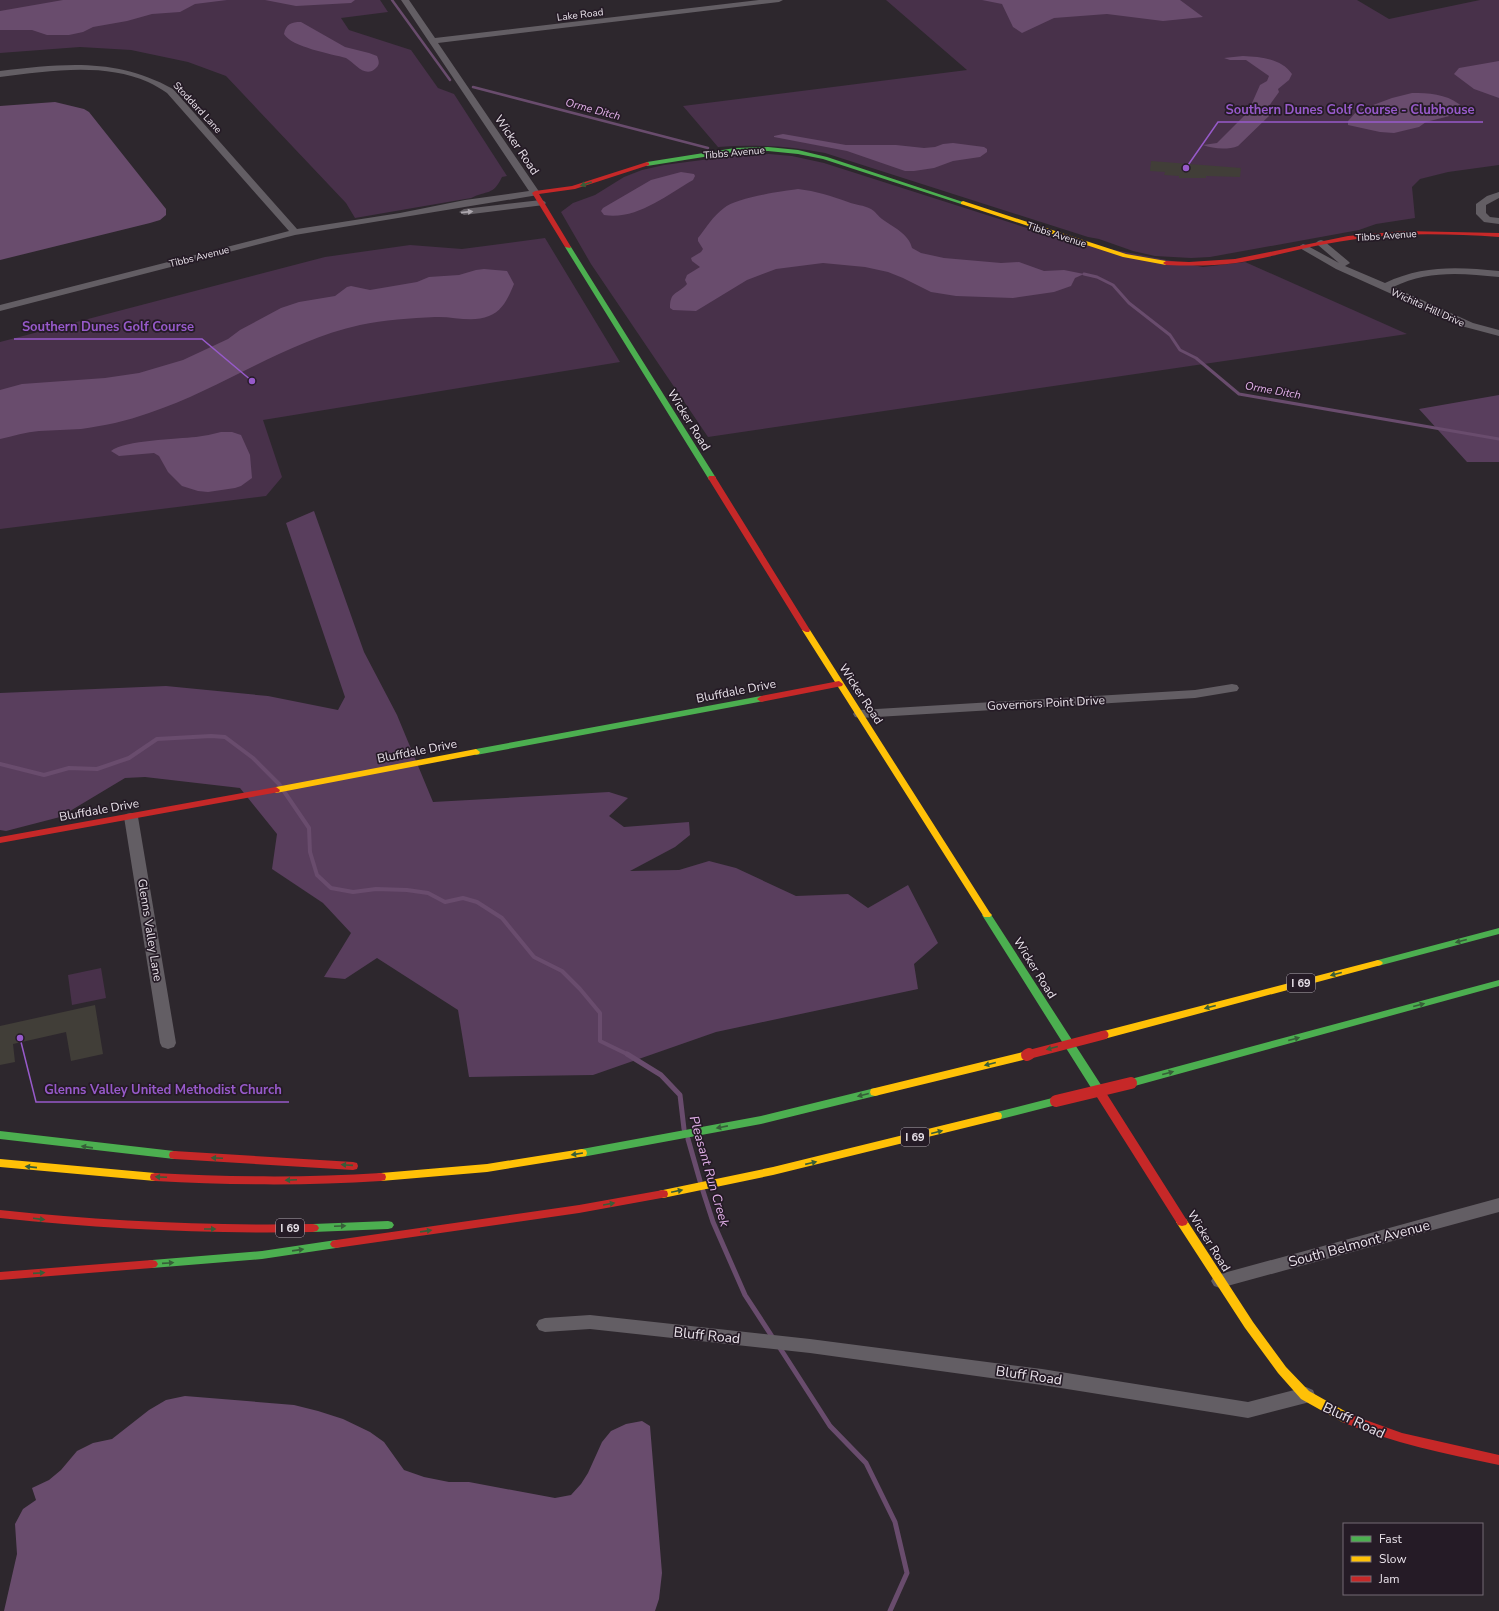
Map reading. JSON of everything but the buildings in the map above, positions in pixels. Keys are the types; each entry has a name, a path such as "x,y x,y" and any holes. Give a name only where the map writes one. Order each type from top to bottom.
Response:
{"main road":[{"name":"Tibbs Avenue","path":"535,193 573,188 650,162 735,150 768,149 798,152 825,158 1125,256 1181,264 1214,263 1369,234 1433,232 1499,235"},
{"name":"Tibbs Avenue","path":"592,192 622,171"},
{"name":"Wicker Road","path":"535,193 545,203 839,684 860,714 1220,1281 1257,1337 1278,1364 1306,1395"},
{"name":"Bluffdale Drive","path":"0,840 131,817 214,800 839,684"},
{"name":"I 69","path":"0,1163 84,1172 214,1180 287,1181 487,1168 615,1148 761,1120 1027,1055 1499,931"},
{"name":"I 69","path":"410,1224 579,1209 638,1199 773,1171 1131,1083 1499,983"},
{"path":"0,1135 153,1154 365,1167"},
{"path":"380,1168 442,1172"},
{"path":"0,1276 262,1255 579,1209"},
{"name":"I 69","path":"0,1214 102,1224 195,1229 268,1229 395,1224"},
{"name":"Bluff Road","path":"1306,1395 1336,1414 1387,1436 1499,1460"}],"street":[{"name":"Wicker Road","path":"405,0 535,193"},
{"name":"Lake Road","path":"432,41 779,0"},
{"name":"Stoddard Lane","path":"0,74 58,68 92,68 147,78 159,83 170,91 295,232"},
{"name":"Tibbs Avenue","path":"0,308 295,232 400,216 465,203 535,193"},
{"path":"1499,195 1490,198 1481,204 1480,208 1481,214 1487,220 1499,221"},
{"name":"Tibbs Avenue","path":"400,216 418,217 545,203"},
{"name":"Wichita Hill Drive","path":"1321,243 1359,275"},
{"name":"Wichita Hill Drive","path":"1303,247 1339,267 1469,325 1499,333"},
{"path":"1384,287 1410,276 1432,272 1474,271 1499,274"},
{"name":"Governors Point Drive","path":"860,714 1195,694 1232,688"},
{"name":"Glenns Valley Lane","path":"131,817 168,1043"},
{"name":"South Belmont Avenue","path":"1220,1281 1499,1204"},
{"name":"Bluff Road","path":"545,1325 590,1322 810,1346 1042,1377 1248,1410 1306,1395"}],"shaded area":[{"path":"0,0 380,0 388,12 341,18 349,30 411,50 438,88 454,94 507,176 502,177 496,187 489,192 471,198 355,218 346,203 226,76 188,62 131,50 80,47 0,53"},
{"path":"63,0 227,0 195,4 180,12 152,14 127,21 93,27 83,32 69,35 47,35 32,30 0,30 0,11"},
{"path":"265,0 355,0 351,3 296,6"},
{"path":"886,0 1357,0 1389,19 1480,0 1499,0 1499,165 1448,172 1420,179 1412,187 1415,218 1376,224 1359,230 1210,257 1191,258 1155,256 1088,237 825,153 772,146 718,147 683,106 967,70"},
{"path":"982,0 1180,0 1203,17 1163,21 1107,14 1054,18 1022,33 1013,27 1002,4"},
{"path":"294,22 301,22 345,47 377,56 379,64 372,71 364,71 346,58 312,49 288,39 284,34 286,28"},
{"path":"1243,56 1270,59 1282,65 1292,74 1289,80 1278,89 1279,92 1269,106 1269,116 1238,146 1220,148 1203,145 1217,143 1248,112 1260,85 1267,81 1269,76 1246,60 1230,60 1224,58"},
{"path":"1499,61 1499,98 1474,89 1454,74 1459,68"},
{"path":"1412,93 1443,96 1469,111 1426,122 1419,127 1394,133 1380,132 1348,125 1348,121 1357,111 1392,98"},
{"path":"55,102 84,109 89,112 166,209 166,215 160,220 150,223 0,260 0,106"},
{"path":"783,134 846,145 896,145 924,148 953,143 984,147 987,149 987,152 980,157 953,161 934,168 905,171 847,151 774,137"},
{"path":"769,154 792,156 824,163 1068,241 1203,267 1245,262 1407,334 708,437 591,264 561,212 573,203 595,195 624,177 642,170 664,165 740,155"},
{"path":"681,172 694,174 695,176 693,180 650,205 628,214 616,216 604,215 601,211 603,208 651,180"},
{"path":"798,189 823,194 871,209 904,235 908,239 912,248 921,253 944,258 1001,263 1019,262 1044,271 1064,270 1084,274 1075,278 1071,286 1054,292 1013,298 956,296 931,292 888,272 865,267 823,263 776,269 747,280 696,311 673,310 670,308 671,299 673,296 687,284 685,280 687,275 700,267 692,261 691,258 703,249 698,241 698,238 720,211 730,204 748,198"},
{"path":"545,238 620,362 263,420 282,477 266,496 0,529 0,342 325,257 410,245 462,249"},
{"path":"484,269 507,271 514,284 502,307 494,314 489,316 476,319 442,317 417,318 360,325 305,343 279,354 202,392 141,416 89,428 34,432 0,439 0,390 22,384 105,378 139,373 183,360 228,339 240,330 281,308 299,302 335,296 347,287 351,286 370,290 417,282 429,277 459,275"},
{"path":"1499,395 1499,462 1467,462 1419,409"},
{"path":"221,432 232,432 241,435 250,455 252,478 241,486 235,488 208,492 198,491 182,486 168,472 159,456 154,453 119,456 111,451 118,447 139,442 196,437"},
{"path":"314,511 364,652 397,715 433,802 609,792 628,798 609,816 624,827 689,822 690,835 675,847 630,871 679,870 709,861 736,868 796,896 848,894 868,908 908,885 938,943 914,964 918,989 716,1032 593,1075 469,1077 458,1010 377,958 345,979 324,977 351,933 323,903 272,869 277,834 240,788 145,777 125,778 60,817 6,831 0,830 0,693 166,686 268,696 338,710 345,697 286,523"},
{"path":"101,968 106,998 72,1005 68,975"},
{"path":"185,1396 294,1405 318,1411 343,1419 370,1432 384,1442 404,1470 424,1477 449,1482 469,1482 555,1498 571,1495 581,1484 588,1473 602,1442 611,1431 626,1424 642,1421 650,1426 662,1573 659,1599 655,1611 4,1611 17,1554 15,1524 23,1509 36,1500 32,1488 49,1480 61,1470 77,1451 93,1443 112,1439 149,1410 166,1400"}],"waterway":[{"name":"Orme Ditch","path":"392,0 450,80"},
{"name":"Orme Ditch","path":"473,87 708,148"},
{"name":"Orme Ditch","path":"1084,274 1097,277 1113,285 1129,303 1170,335 1180,350 1196,358 1239,394 1499,439"},
{"name":"Pleasant Run Creek","path":"0,764 44,775 69,768 97,769 129,758 157,739 211,736 225,737 253,758 279,784 309,828 310,852 317,875 331,888 353,892 376,889 407,890 428,893 445,902 463,898 477,902 502,918 534,957 562,971 580,989 600,1013 600,1041 627,1054"},
{"name":"Pleasant Run Creek","path":"627,1054 661,1075 680,1095 684,1129"},
{"name":"Pleasant Run Creek","path":"688,1139 700,1181"},
{"name":"Pleasant Run Creek","path":"703,1191 713,1222 745,1295 773,1338"},
{"name":"Pleasant Run Creek","path":"778,1345 830,1426 866,1463 895,1522 907,1573 890,1611"}],"traffic: fast":[{"path":"647,164 735,150 768,149 798,152 825,158 963,203"},
{"path":"568,247 712,478"},
{"path":"476,752 761,699"},
{"path":"987,915 1099,1091"},
{"path":"1378,963 1499,931"},
{"path":"1131,1083 1499,983"},
{"path":"582,1153 761,1120 875,1092"},
{"path":"997,1116 1056,1101"},
{"path":"0,1135 174,1155"},
{"path":"313,1228 388,1225"},
{"path":"152,1264 262,1255 336,1244"}],"traffic: slow":[{"path":"963,203 1125,256 1166,263"},
{"path":"806,630 987,915"},
{"path":"276,790 476,752"},
{"path":"1104,1035 1378,963"},
{"path":"875,1092 1027,1055"},
{"path":"663,1194 773,1171 997,1116"},
{"path":"381,1177 487,1168 582,1153"},
{"path":"0,1163 155,1177"},
{"path":"1182,1222 1249,1325 1282,1370 1305,1395 1346,1418"}],"traffic: jam":[{"path":"568,247 535,193 573,188 647,164"},
{"path":"1166,263 1189,264 1235,261 1325,242 1367,235 1405,233 1499,235"},
{"path":"712,478 806,630"},
{"path":"761,699 839,684"},
{"path":"0,840 276,790"},
{"path":"1027,1055 1104,1035"},
{"path":"1056,1101 1131,1083"},
{"path":"1099,1091 1182,1222"},
{"path":"174,1155 353,1166"},
{"path":"155,1177 268,1181 381,1177"},
{"path":"336,1244 579,1209 663,1194"},
{"path":"0,1214 78,1222 156,1227 234,1229 313,1228"},
{"path":"0,1276 152,1264"},
{"path":"1346,1418 1402,1438 1499,1460"}],"place":[{"name":"Southern Dunes Golf Course - Clubhouse","path":"1186,168"},
{"name":"Southern Dunes Golf Course","path":"252,381"},
{"name":"Glenns Valley United Methodist Church","path":"20,1038"}]}
